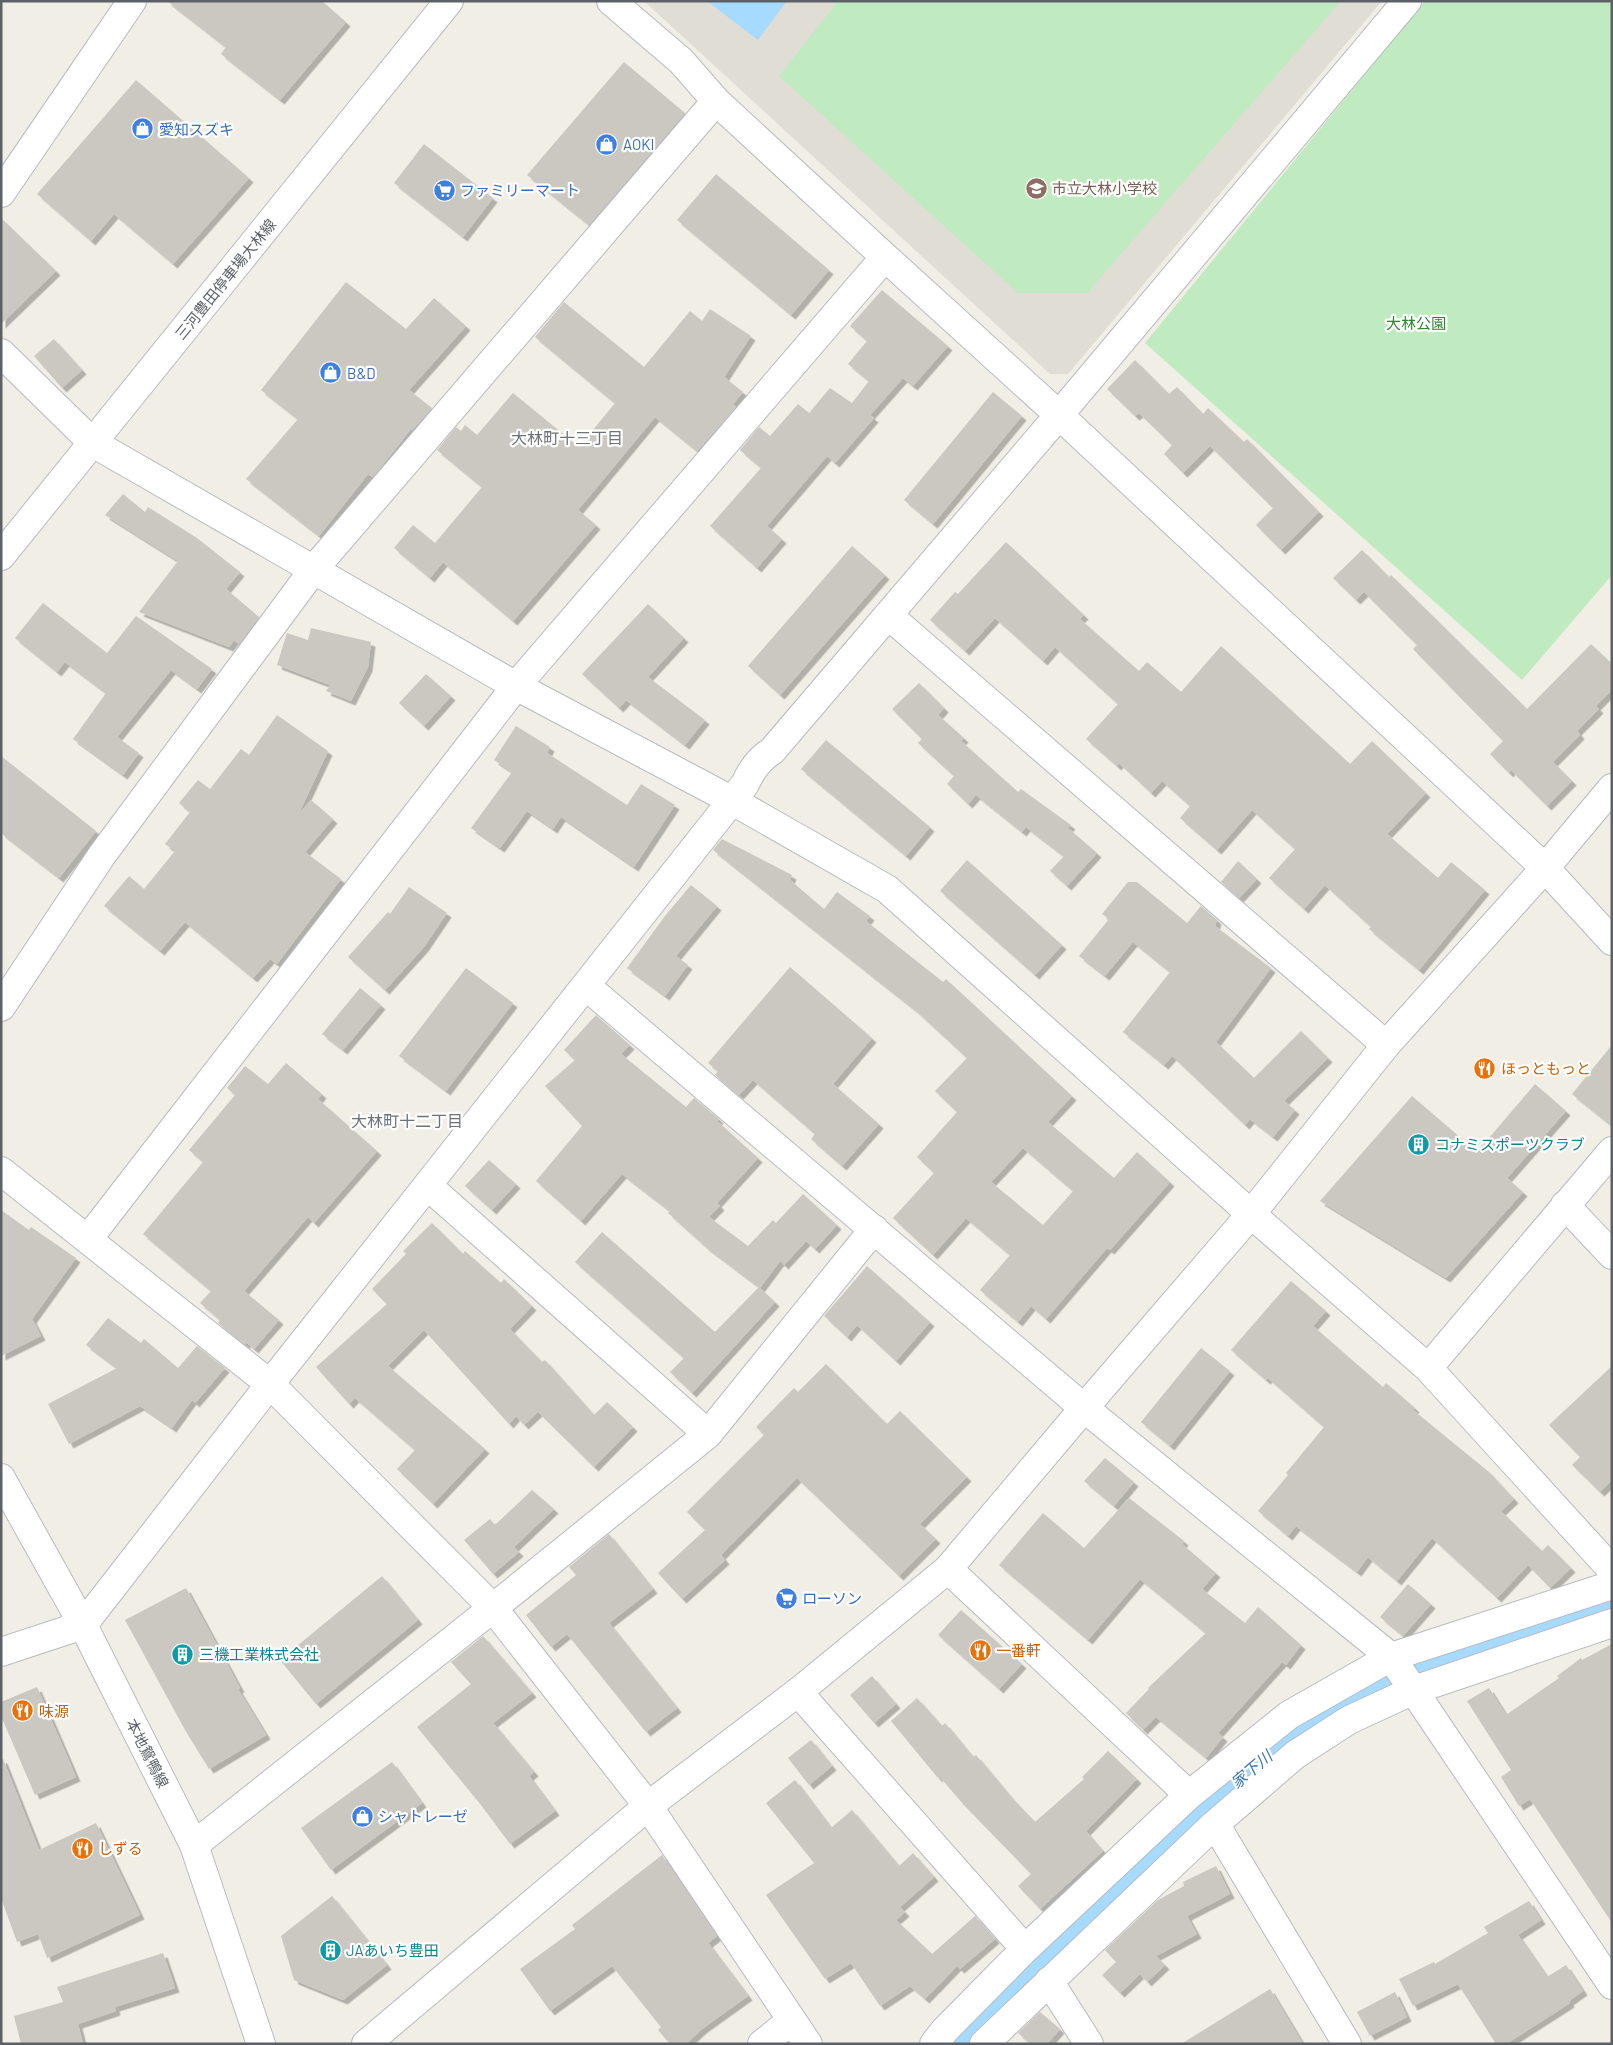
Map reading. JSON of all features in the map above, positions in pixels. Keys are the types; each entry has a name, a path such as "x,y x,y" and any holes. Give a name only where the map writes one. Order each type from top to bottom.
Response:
{"street":[{"path":"1,193 132,1"},
{"name":"三河豊田停車場大林線","path":"1,556 449,1"},
{"path":"610,1 681,61 716,100 1059,415 1545,868 1612,941"},
{"path":"1,1652 83,1625 270,1384 745,784 750,772 772,751 1059,415 1407,1"},
{"path":"1,1007 102,855 314,569 716,100"},
{"path":"88,1239 516,686 885,257"},
{"path":"1,353 93,443 516,686 731,800 886,889 1251,1214 1428,1368 1612,1570"},
{"path":"888,615 1386,1046"},
{"path":"366,2044 648,1806 798,1692 948,1569 1251,1214 1386,1046 1545,868 1612,788"},
{"path":"586,986 1084,1408 1391,1657 1612,1985"},
{"path":"1428,1368 1612,1151"},
{"path":"1,1171 270,1384 493,1608 648,1806 808,2044"},
{"path":"428,1186 708,1434"},
{"path":"1565,1205 1612,1255"},
{"path":"194,1844 493,1608 708,1434 874,1229"},
{"name":"本地鴛鴨線","path":"1,1478 83,1625 194,1844 261,2044"},
{"path":"948,1569 1189,1795"},
{"path":"934,2044 945,2030 1025,1949 1189,1795 1288,1715 1391,1657 1612,1585"},
{"path":"984,2044 1215,1824 1295,1755 1349,1720 1414,1690 1612,1623"},
{"path":"798,1692 1025,1949"},
{"path":"1215,1824 1347,2044"},
{"path":"1049,1981 1089,2044"},
{"path":"762,2044 792,2020"}],"shaded area":[{"name":"市立大林小学校","path":"644,1 1382,1 1068,374 1050,374"}],"green space":[{"name":"市立大林小学校","path":"838,1 1341,1 1087,293 1018,293 779,76"},
{"name":"大林公園","path":"1425,1 1612,1 1612,575 1522,680 1145,343"}],"water":[{"path":"707,1 787,1 758,40"}],"building":[{"path":"167,1 322,1 346,22 280,100 221,54 226,47"},
{"name":"AOKI","path":"624,62 685,113 589,225 527,175"},
{"name":"愛知スズキ","path":"136,80 249,178 173,264 114,214 91,241 37,194"},
{"name":"ファミリーマート","path":"424,144 493,198 463,237 394,183"},
{"path":"716,174 829,270 791,315 677,220"},
{"path":"1,218 56,271 1,324"},
{"path":"346,282 406,329 434,298 466,326 409,390 432,408 411,429 373,477 368,474 319,536 246,479 298,419 261,390"},
{"path":"882,290 948,346 913,386 903,378 870,415 874,418 835,463 827,456 767,526 782,539 757,568 710,526 761,468 740,450 759,427 770,436 798,404 809,413 830,388 852,403 869,381 848,364 867,341 850,326"},
{"path":"564,302 644,367 690,311 702,321 710,309 751,336 724,377 743,392 733,404 736,407 697,451 655,417 578,510 596,525 513,621 443,562 430,578 394,548 413,525 435,543 482,487 437,450 456,427 461,431 465,425 477,435 513,393 579,447 615,403 535,337"},
{"path":"54,339 82,370 62,388 34,356"},
{"path":"1135,360 1169,394 1177,387 1203,414 1208,408 1244,442 1247,439 1319,512 1281,550 1256,525 1273,508 1210,446 1183,473 1164,454 1172,445 1139,413 1135,416 1107,389"},
{"path":"993,392 1022,416 933,524 904,500"},
{"path":"123,494 145,512 148,507 197,538 240,572 226,589 259,617 239,644 234,640 229,647 139,612 178,561 105,515"},
{"path":"1006,542 1084,615 1080,619 1139,671 1147,662 1181,692 1221,646 1350,764 1372,741 1426,793 1387,834 1438,878 1451,862 1485,890 1419,970 1369,929 1371,927 1325,885 1304,909 1269,878 1295,849 1252,810 1217,850 1180,818 1190,806 1162,781 1151,793 1119,763 1117,766 1086,739 1118,704 1055,647 1043,661 995,618 965,651 930,620 955,592 958,594"},
{"path":"852,546 885,575 780,695 748,666"},
{"path":"1362,550 1389,577 1391,575 1527,709 1591,644 1612,664 1612,690 1596,706 1599,709 1577,731 1580,735 1553,762 1572,781 1547,806 1511,770 1509,773 1490,754 1503,741 1413,649 1417,645 1364,592 1356,600 1333,578"},
{"path":"43,603 107,653 136,616 212,669 197,689 171,670 117,737 139,753 123,775 73,739 106,693 65,662 57,672 15,638"},
{"path":"648,604 684,638 648,677 705,720 685,745 626,700 619,708 582,674"},
{"path":"311,628 371,642 368,667 351,701 326,691 330,685 277,665 287,633 308,640"},
{"path":"426,674 451,696 424,726 399,703"},
{"path":"919,683 944,708 938,715 964,738 961,741 1018,792 1021,789 1071,825 1068,828 1097,853 1067,886 1050,871 1064,856 1026,827 1022,832 976,795 968,804 947,784 954,776 918,743 922,739 892,709"},
{"path":"277,715 328,751 298,815 311,800 333,819 305,852 341,879 277,964 270,959 253,978 185,922 160,951 104,906 129,876 144,889 175,851 165,844 190,812 179,803 198,780 210,789 241,749 249,755"},
{"path":"516,726 550,747 547,753 627,805 641,784 675,805 634,867 561,817 553,829 527,811 500,848 471,828 512,772 494,760"},
{"path":"826,740 930,827 906,856 801,769"},
{"path":"1,756 96,831 59,878 1,833"},
{"path":"722,839 792,875 790,880 824,909 837,892 870,916 866,921 943,982 946,979 1072,1096 1048,1122 1114,1178 1137,1152 1170,1182 1110,1250 1107,1248 1046,1319 1031,1306 1018,1322 980,1290 1010,1255 966,1218 933,1255 893,1218 934,1173 917,1157 957,1112 935,1091 967,1058 915,1010 713,850","holes":["1023,1148 1073,1191 1043,1225 991,1182"]},
{"path":"967,860 1062,945 1035,975 940,891"},
{"path":"1238,861 1257,879 1239,898 1221,882"},
{"path":"1128,882 1137,882 1187,923 1201,906 1217,920 1215,926 1271,968 1216,1042 1254,1078 1301,1031 1328,1058 1284,1101 1295,1110 1273,1137 1250,1119 1245,1125 1172,1056 1164,1065 1123,1032 1170,972 1133,942 1105,976 1079,956 1109,919 1102,914"},
{"path":"691,885 717,906 676,956 688,965 665,996 627,968 665,916"},
{"path":"409,887 447,913 424,947 385,990 348,957 388,912 390,914"},
{"path":"790,967 872,1038 833,1084 879,1124 842,1166 811,1139 815,1134 753,1080 739,1095 715,1075 718,1071 708,1063"},
{"path":"466,968 513,1003 446,1091 399,1056"},
{"path":"360,988 381,1005 343,1050 322,1034"},
{"path":"596,1015 630,1045 621,1054 686,1107 694,1098 719,1119 717,1121 758,1158 717,1203 720,1206 709,1217 748,1246 773,1220 776,1223 803,1194 837,1225 815,1249 806,1241 784,1265 780,1261 760,1288 775,1302 692,1393 670,1372 684,1358 575,1262 602,1232 715,1332 759,1287 706,1247 668,1213 670,1211 622,1174 581,1221 536,1181 582,1126 545,1086 575,1060 564,1050"},
{"path":"1612,1045 1612,1126 1572,1094"},
{"path":"286,1063 322,1094 318,1099 377,1151 314,1223 308,1217 244,1291 279,1320 254,1349 218,1323 220,1320 200,1303 211,1291 143,1234 203,1162 189,1150 235,1095 227,1088 245,1066 268,1084"},
{"name":"コナミスポーツクラブ","path":"1535,1084 1566,1111 1507,1178 1523,1192 1446,1278 1320,1201 1412,1096 1477,1152"},
{"path":"489,1160 516,1184 492,1210 465,1186"},
{"path":"1,1210 29,1230 31,1227 76,1258 32,1319 41,1336 1,1356"},
{"path":"432,1223 463,1254 465,1251 501,1283 504,1279 532,1306 510,1329 542,1362 545,1360 594,1415 607,1402 633,1427 594,1467 538,1412 524,1425 516,1416 509,1424 424,1330 388,1366 485,1449 433,1504 397,1469 415,1450 355,1398 349,1404 316,1367 387,1304 372,1289 406,1254 403,1251"},
{"path":"867,1266 930,1322 896,1361 857,1325 847,1337 824,1316"},
{"path":"1291,1281 1326,1311 1313,1326 1383,1387 1386,1383 1415,1408 1413,1410 1489,1472 1514,1499 1501,1511 1542,1551 1548,1545 1571,1568 1550,1588 1528,1565 1497,1598 1432,1538 1397,1581 1368,1557 1357,1572 1296,1526 1288,1536 1258,1511 1324,1427 1268,1378 1266,1380 1231,1350"},
{"path":"108,1318 141,1343 144,1339 178,1368 197,1346 225,1368 195,1403 192,1400 172,1428 140,1406 69,1444 48,1404 117,1368 86,1345"},
{"path":"1201,1348 1230,1371 1170,1446 1141,1422"},
{"path":"826,1364 887,1424 900,1411 967,1477 920,1524 936,1539 899,1576 797,1478 721,1555 725,1560 682,1599 658,1573 705,1530 687,1512 764,1435 756,1427 794,1388 798,1392"},
{"path":"1612,1366 1612,1480 1600,1492 1572,1465 1580,1457 1549,1425"},
{"path":"1105,1458 1134,1482 1114,1506 1084,1481"},
{"path":"532,1490 554,1509 514,1547 519,1552 493,1574 464,1540 490,1519 495,1525"},
{"path":"1129,1498 1184,1541 1182,1544 1216,1573 1202,1589 1245,1623 1258,1607 1301,1645 1286,1665 1282,1662 1218,1733 1223,1737 1206,1758 1156,1717 1143,1730 1126,1713 1148,1688 1206,1633 1140,1579 1088,1640 999,1565 1043,1513 1084,1548"},
{"path":"609,1534 653,1589 609,1623 677,1708 646,1732 567,1634 551,1647 526,1615 576,1575 569,1567"},
{"path":"382,1576 418,1620 316,1704 280,1660"},
{"path":"1408,1584 1431,1604 1403,1636 1380,1617"},
{"name":"三機工業株式会社","path":"186,1588 240,1688 238,1689 266,1735 209,1769 185,1730 125,1620"},
{"name":"一番軒","path":"961,1610 1022,1664 999,1689 938,1635"},
{"path":"483,1636 532,1693 493,1723 534,1772 529,1776 555,1811 510,1844 481,1805 417,1727 471,1684 451,1662"},
{"path":"1612,1644 1612,1923 1530,1799 1519,1806 1501,1777 1511,1770 1467,1701 1489,1688 1506,1715 1559,1678 1557,1676 1581,1658 1582,1660"},
{"path":"872,1676 896,1704 874,1723 850,1695"},
{"path":"37,1687 76,1777 35,1795 1,1716 1,1702"},
{"path":"917,1698 942,1726 945,1723 973,1757 976,1755 1035,1822 1084,1779 1082,1777 1108,1751 1137,1779 1086,1831 1103,1851 1040,1909 1018,1886 1031,1874 964,1805 939,1776 938,1778 891,1721"},
{"path":"811,1740 832,1766 809,1785 788,1758"},
{"path":"1,1759 3,1759 39,1850 96,1823 140,1915 47,1958 38,1934 17,1942 1,1898"},
{"name":"シャトレーゼ","path":"392,1762 422,1803 331,1870 301,1828"},
{"path":"795,1780 831,1828 852,1810 899,1866 913,1853 934,1877 900,1907 905,1912 896,1920 932,1954 975,1916 995,1939 960,1969 957,1966 925,1999 910,1986 880,2006 851,1963 825,1979 766,1895 814,1863 766,1803"},
{"path":"662,1855 717,1936 708,1943 748,1996 702,2029 686,2044 670,2044 658,2030 661,2027 612,1966 550,2011 520,1969 575,1929 572,1925"},
{"path":"1216,1866 1230,1894 1187,1916 1197,1934 1156,1956 1165,1965 1147,1982 1140,1974 1120,1993 1102,1975 1116,1962 1105,1950 1158,1900 1184,1886 1183,1882"},
{"name":"JAあいち豊田","path":"332,1896 387,1965 343,2000 294,1980 281,1936"},
{"path":"1529,1901 1541,1920 1518,1935 1547,1977 1566,1965 1583,1991 1569,2001 1570,2003 1506,2044 1496,2044 1458,1984 1413,2006 1399,1979 1434,1962 1435,1964 1488,1933 1484,1927"},
{"path":"163,1953 175,1988 115,2007 116,2011 78,2024 83,2044 21,2044 14,2016 63,2002 57,1987"},
{"path":"1270,1989 1303,2044 1181,2044"},
{"path":"1395,1992 1407,2017 1370,2036 1357,2012"},
{"path":"1040,2012 1060,2029 1047,2044 1031,2044 1018,2033"}],"waterway":[{"name":"家下川","path":"960,2044 1002,1994 1229,1787 1289,1737 1344,1702 1434,1663 1612,1603"}],"place":[{"name":"愛知スズキ","path":"143,129"},
{"name":"AOKI","path":"607,144"},
{"name":"市立大林小学校","path":"1036,188"},
{"name":"ファミリーマート","path":"444,190"},
{"name":"B&D","path":"331,373"},
{"name":"ほっともっと","path":"1485,1068"},
{"name":"コナミスポーツクラブ","path":"1419,1144"},
{"name":"ローソン","path":"786,1598"},
{"name":"一番軒","path":"980,1650"},
{"name":"三機工業株式会社","path":"183,1654"},
{"name":"味源","path":"23,1711"},
{"name":"シャトレーゼ","path":"362,1816"},
{"name":"しずる","path":"82,1848"},
{"name":"JAあいち豊田","path":"330,1950"}],"district":[{"name":"大林町十三丁目","path":"567,437"},
{"name":"大林町十二丁目","path":"407,1120"}]}
